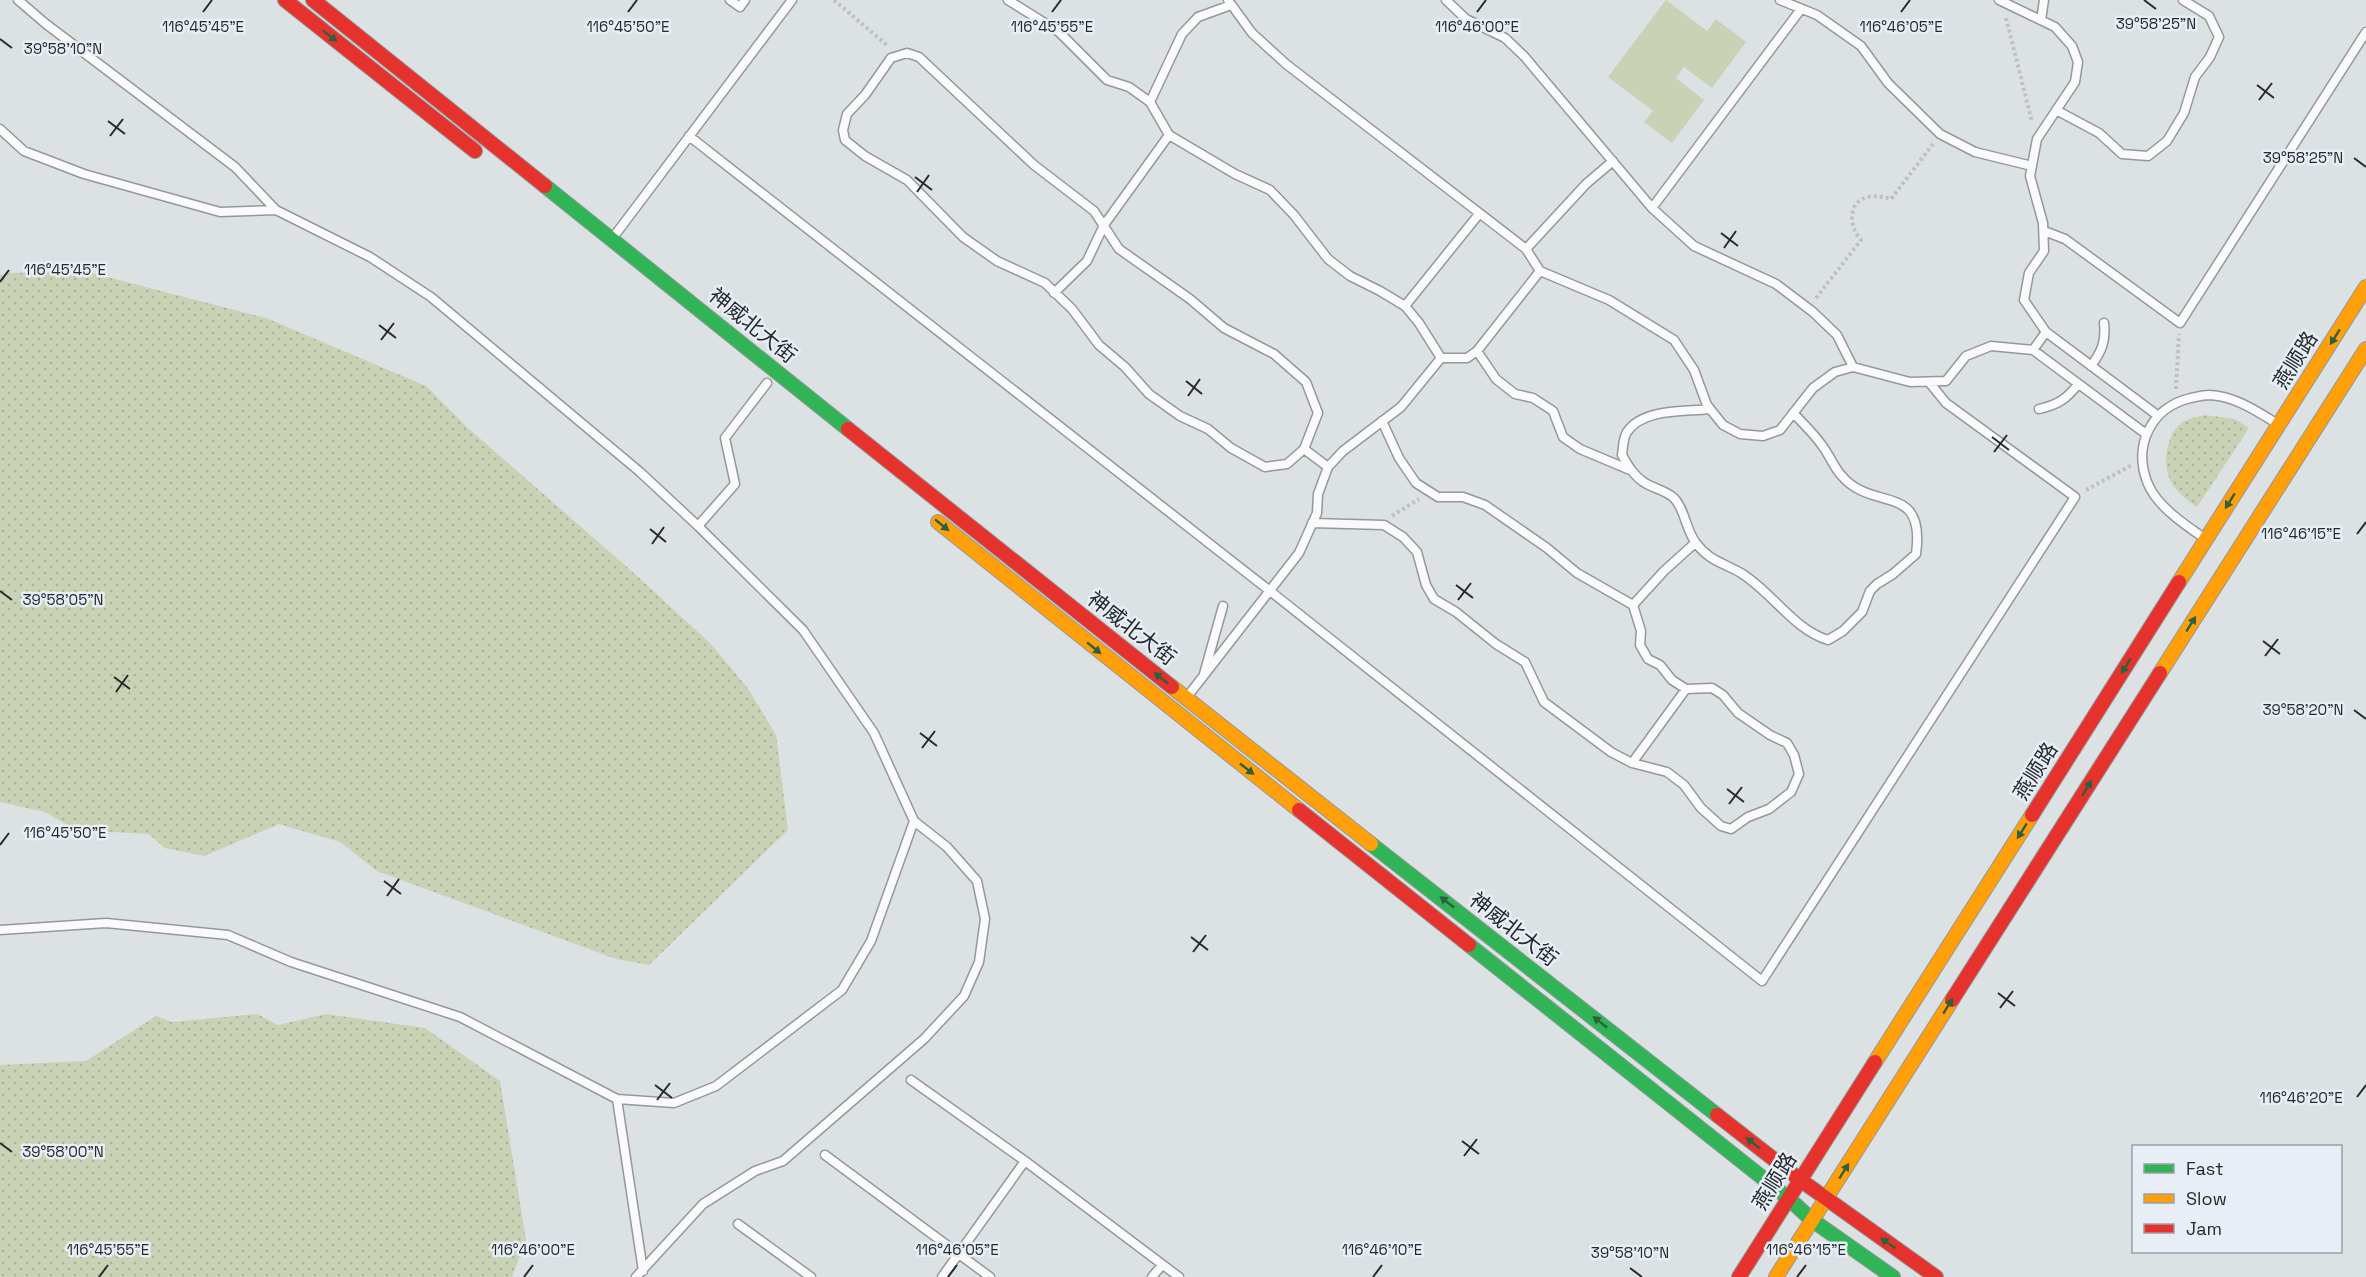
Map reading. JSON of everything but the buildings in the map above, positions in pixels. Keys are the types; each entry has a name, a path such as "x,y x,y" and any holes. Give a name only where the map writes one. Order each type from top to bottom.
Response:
{"street":[{"path":"285,0 489,162"},
{"name":"神威北大街","path":"313,0 1187,698 1799,1179 1936,1277"},
{"name":"燕顺路","path":"1739,1277 2366,287"},
{"path":"1776,1277 2366,349"},
{"name":"神威北大街","path":"923,510 1107,659 1788,1198 1812,1220 1893,1277"}],"lane":[{"path":"18,0 46,24 235,167 276,210 370,257 431,297 640,472 803,630 874,733 914,821 947,847 977,881 986,919 979,962 964,996 924,1039 783,1161 756,1171 703,1204 640,1274"},
{"path":"730,0 740,7 745,0"},
{"path":"612,239 792,0"},
{"path":"1008,0 1059,32 1107,80 1129,87 1150,102 1169,135 1235,174 1270,190 1294,215 1328,259 1350,276 1405,306 1419,323 1441,358"},
{"path":"1446,0 1466,19 1505,38 1524,56 1652,208 1694,246 1776,284 1809,308 1837,335 1853,367"},
{"path":"1780,0 1817,15 1861,46 1888,83 1941,134 1975,152 2032,166"},
{"path":"2041,20 2044,0"},
{"path":"2056,110 2098,133 2122,154 2148,156 2167,141 2184,113 2196,77 2210,57 2219,37 2209,16 2183,0"},
{"path":"2000,1 2055,27 2072,46 2079,62 2075,82 2037,140 2030,176 2043,223 2044,251 2029,273 2024,300 2046,332 2157,415"},
{"path":"1150,102 1182,34 1198,17 1229,2 1251,33 1286,64 1526,249 1540,271 1609,300 1674,340 1694,370 1710,409 1723,424 1740,434 1763,436 1780,430 1814,388 1835,372 1853,367 1910,382 1946,381 1966,356 1991,346 2033,350 2146,434"},
{"path":"1652,208 1801,9"},
{"path":"2044,231 2065,239 2180,323 2366,32"},
{"path":"907,53 919,57 1034,165 1094,211 1119,249 1190,299 1224,328 1274,354 1305,382 1318,413 1304,449 1287,464 1265,466 1231,448 1208,429 1180,416 1149,394 1125,367 1099,345 1072,309 1044,283 997,261 963,237 907,180 865,156 844,140 843,130 847,114 865,95 891,58 907,53"},
{"path":"0,129 24,151 84,174 220,212 276,210"},
{"path":"1054,293 1087,261 1104,225 1169,135"},
{"path":"689,136 1270,591 1762,981 2074,497 1946,403 1929,381"},
{"path":"1526,249 1586,184 1613,161"},
{"path":"1405,306 1479,214"},
{"path":"1441,358 1467,358 1477,351 1540,271"},
{"path":"2091,366 2101,352 2106,336 2104,323"},
{"path":"2033,350 2046,332"},
{"path":"1477,351 1502,384 1515,394 1533,399 1553,411 1563,437 1580,449 1630,471 1646,483 1663,489 1676,500 1695,543 1712,560 1740,573 1766,591 1813,635 1828,640 1843,631 1862,612 1870,591 1876,584 1893,574 1916,554 1918,527 1911,513 1901,502 1874,497 1854,487 1841,475 1822,445 1793,413"},
{"path":"1187,698 1299,553 1317,513 1318,494 1328,467 1343,451 1401,407 1441,358"},
{"path":"698,526 735,484 725,438 768,383"},
{"path":"2039,409 2055,405 2069,396 2078,384"},
{"path":"2206,539 2171,514 2148,484 2143,459 2146,434 2157,415 2176,402 2208,395 2242,402 2279,425"},
{"path":"1630,471 1622,455 1626,434 1638,420 1653,414 1710,409"},
{"path":"1312,523 1384,525 1403,537 1418,552 1426,585 1434,599 1456,612 1496,644 1525,662 1544,702 1611,752 1632,763 1666,772 1684,785 1721,826 1731,829 1748,817 1769,809 1791,792 1799,774 1794,755 1787,743 1770,735 1738,713 1723,695 1712,688 1686,689 1672,680 1660,665 1648,659 1640,645 1641,631 1633,605 1576,573 1547,548 1485,505 1463,497 1438,497 1416,483 1399,458 1382,421"},
{"path":"1304,449 1328,467"},
{"path":"1633,605 1664,571 1695,543"},
{"path":"1203,677 1223,606"},
{"path":"1632,763 1686,689"},
{"path":"0,930 106,923 228,935 291,962 460,1017 617,1099 674,1103 716,1086 842,990 871,941 914,821"},
{"path":"911,1080 1025,1161 1179,1277"},
{"path":"617,1099 640,1274"},
{"path":"825,1155 990,1277"},
{"path":"942,1277 1025,1161"},
{"path":"738,1224 811,1277"},
{"path":"1152,1277 1162,1265"}],"path":[{"path":"834,0 888,46 891,58"},
{"path":"2000,1 2037,140"},
{"path":"1809,308 1861,240 1856,235 1850,220 1854,207 1866,197 1880,196 1892,199 1941,134"},
{"path":"2176,402 2180,323"},
{"path":"2074,497 2143,459"},
{"path":"1384,525 1391,516 1430,492"}],"green space":[{"path":"1666,0 1707,31 1716,19 1746,42 1712,88 1684,67 1676,78 1704,100 1672,143 1644,122 1653,111 1608,77"},
{"path":"84,271 266,318 426,386 468,428 636,575 712,645 749,690 776,735 788,830 649,965 616,959 377,871 340,842 279,824 204,856 165,848 149,834 76,830 45,812 0,802 0,275"},
{"path":"2205,415 2235,419 2249,428 2197,507 2171,482 2166,457 2169,442 2179,425 2188,419"},
{"path":"257,1014 278,1025 326,1014 425,1028 500,1081 526,1240 512,1277 0,1277 0,1065 86,1061 156,1016 172,1022"}],"traffic: fast":[{"path":"545,186 848,429"},
{"path":"1371,844 1717,1115"},
{"path":"1469,945 1788,1198 1812,1220 1893,1277"}],"traffic: slow":[{"path":"2179,582 2366,287"},
{"path":"2160,673 2366,349"},
{"path":"938,522 1299,810"},
{"path":"1172,687 1371,844"},
{"path":"1875,1062 2032,815"},
{"path":"1776,1277 1952,1000"}],"traffic: jam":[{"path":"285,0 475,151"},
{"path":"313,0 545,186"},
{"path":"848,429 1172,687"},
{"path":"2032,815 2179,582"},
{"path":"1952,1000 2160,673"},
{"path":"1299,810 1469,945"},
{"path":"1739,1277 1875,1062"},
{"path":"1717,1115 1799,1179 1936,1277"}]}
